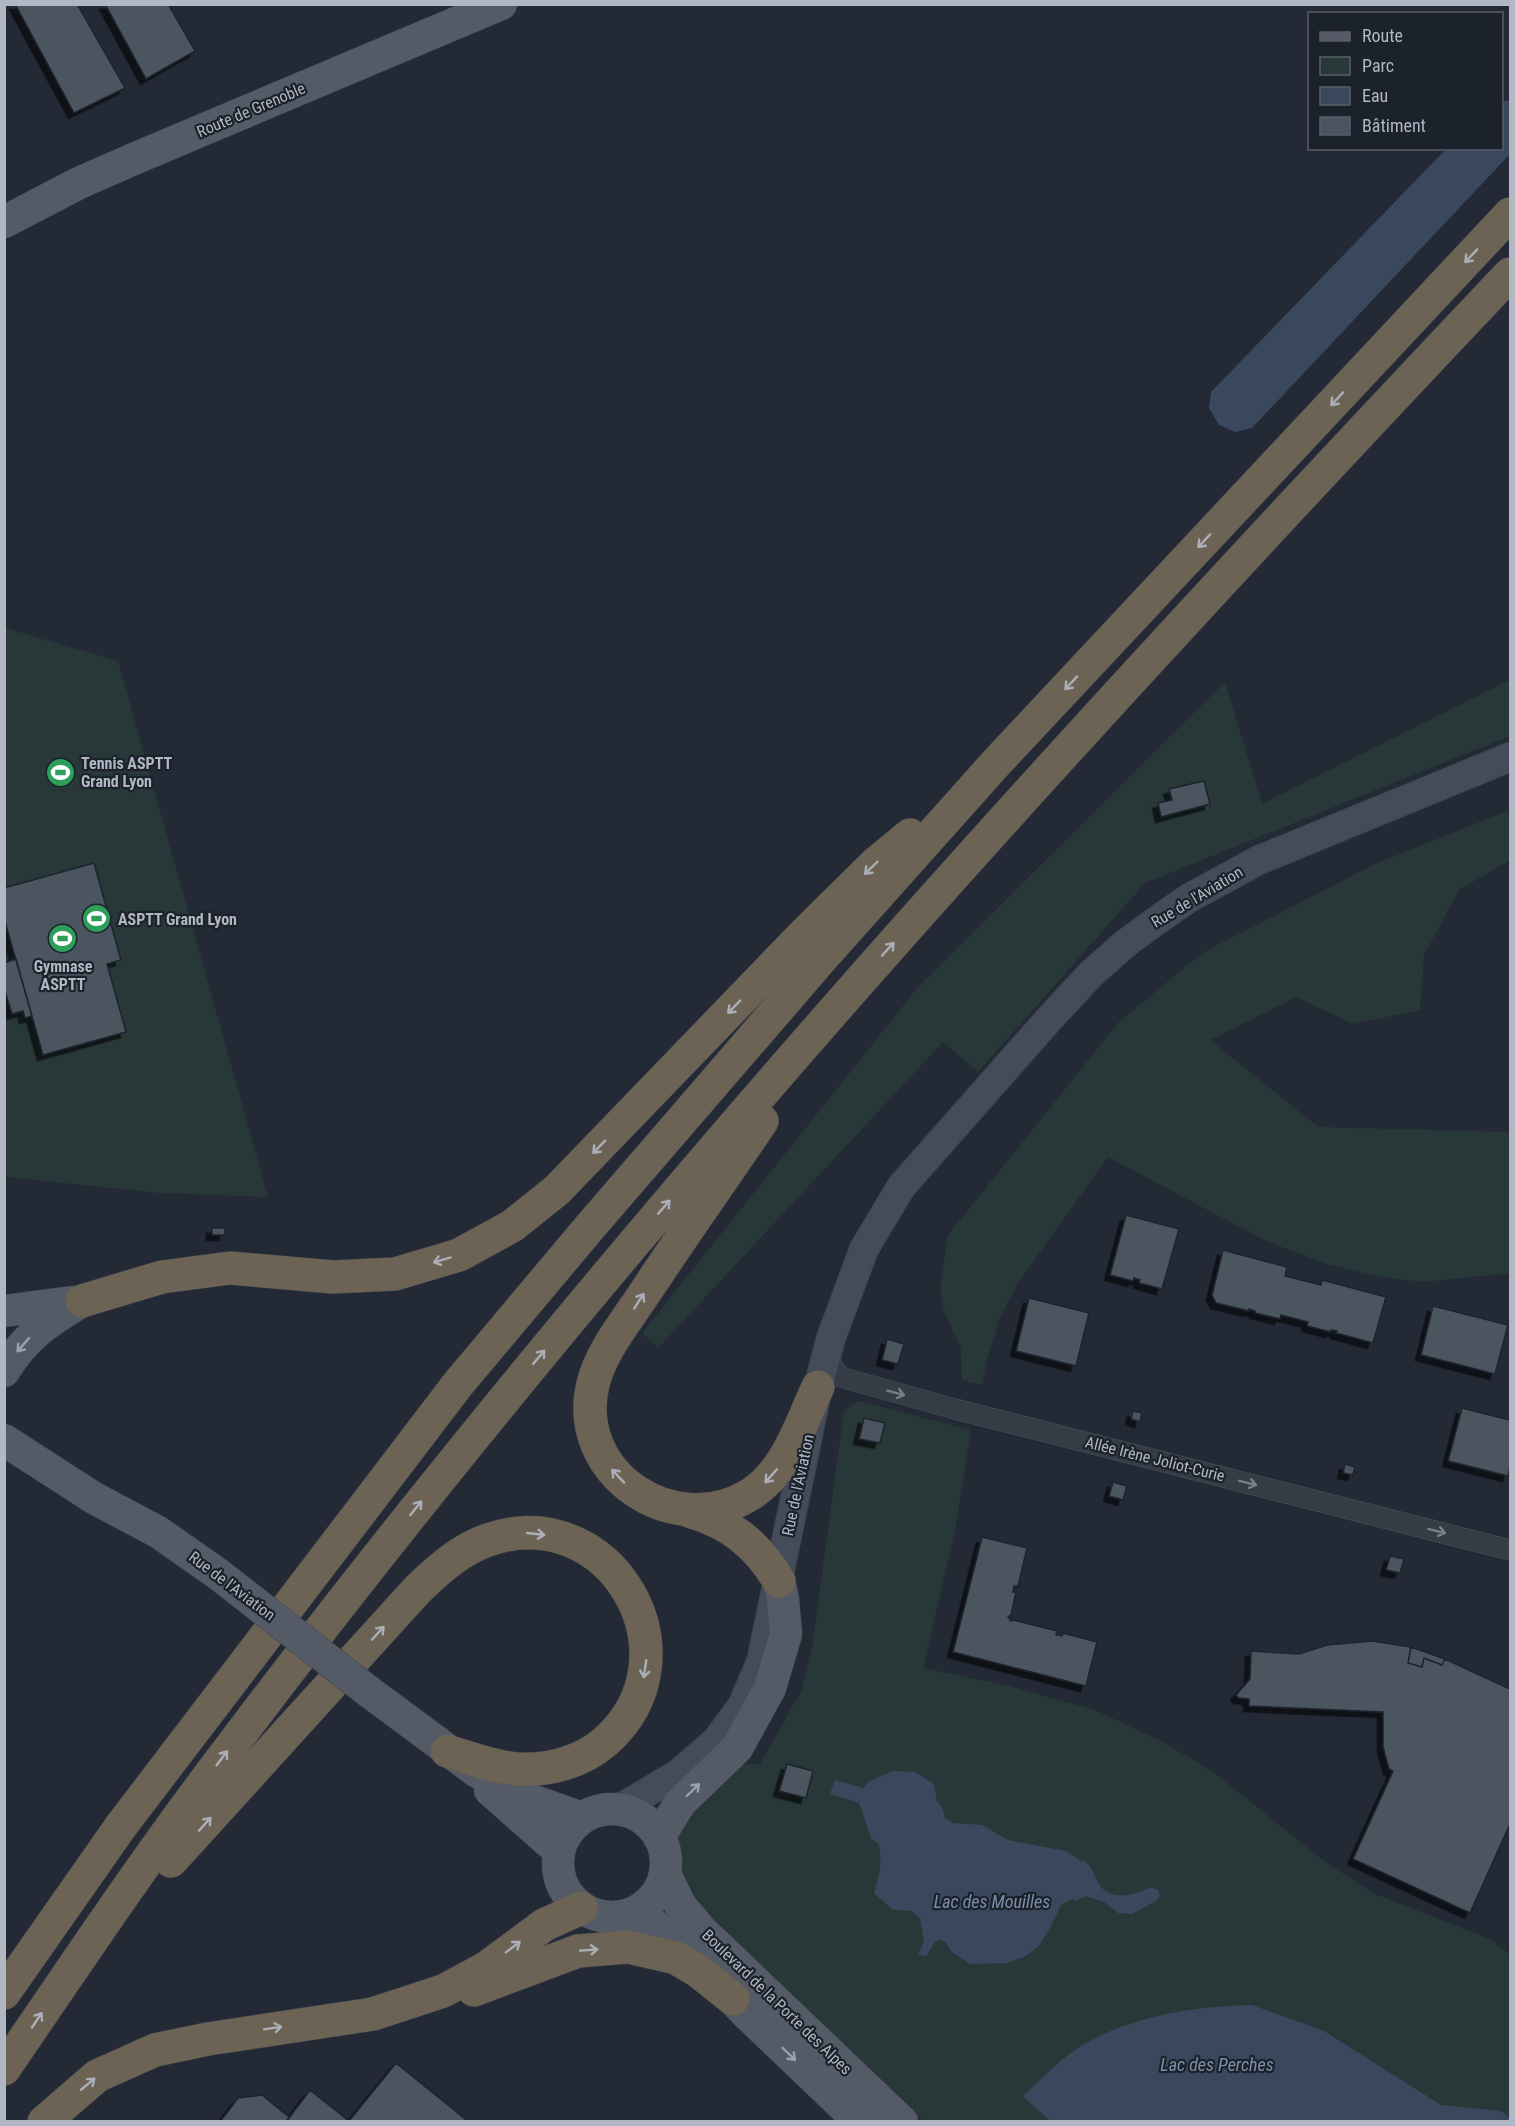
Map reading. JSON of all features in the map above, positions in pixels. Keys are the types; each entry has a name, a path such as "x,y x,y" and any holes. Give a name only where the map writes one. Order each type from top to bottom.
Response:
{"highway":[{"path":"4,1993 122,1826 458,1384 589,1228 821,959 996,763 1510,214"},
{"path":"4,2069 219,1762 379,1553 618,1260 857,984 1022,799 1510,274"},
{"path":"82,1301 162,1277 230,1268 333,1277 395,1274 459,1254 512,1226 557,1190 806,932 876,863 996,763"},
{"path":"778,1581 765,1560 748,1541 714,1520 640,1495 620,1479 609,1466 596,1441 591,1399 593,1384 604,1355 857,984"},
{"path":"689,1511 727,1505 752,1493 762,1485 785,1456 829,1382"},
{"path":"67,1976 418,1589 447,1562 488,1540 523,1533 548,1535 576,1543 598,1556 610,1566 633,1597 644,1625 646,1637 646,1668 635,1702 624,1722 600,1746 577,1759 554,1767 517,1769 493,1765 447,1751"},
{"path":"373,2014 443,1991 486,1968 544,1924 581,1908"},
{"path":"44,2121 97,2076 155,2050 230,2035 437,2004 578,1951 628,1947 676,1958 698,1971 733,1999"}],"main road":[{"name":"Route de Grenoble","path":"4,222 79,183 501,4"},
{"path":"4,1311 82,1301"},
{"path":"4,1371 18,1350 38,1329 82,1301"},
{"name":"Rue de l'Aviation","path":"4,1440 94,1498 172,1541 476,1771 523,1797 582,1818"},
{"path":"778,1581 783,1599 786,1634"},
{"name":"Rue de l'Aviation","path":"659,1837 680,1803 737,1748 770,1688 786,1634"},
{"name":"Rue de l'Aviation","path":"447,1751 559,1851"},
{"path":"606,1809 620,1809 635,1814 649,1824 659,1837 666,1862 660,1888 652,1900 641,1909 628,1915 612,1918 596,1915 581,1908 570,1897 562,1883 558,1868 559,1851 564,1838 582,1818 606,1809"},
{"name":"Boulevard de la Porte des Alpes","path":"665,1874 680,1905 701,1930 902,2121"},
{"name":"Boulevard de la Porte des Alpes","path":"628,1915 654,1925 684,1948 733,1999 860,2121"}],"street":[{"name":"Rue de l'Aviation","path":"786,1634 812,1494 829,1382 831,1338 864,1249 902,1187 1091,974 1126,943 1189,898 1279,851 1398,805 1510,757"},
{"name":"Rue de l'Aviation","path":"620,1809 678,1774 717,1740 742,1706 761,1662 778,1581 829,1382 875,1266 902,1213 951,1134"},
{"name":"Allée Irène Joliot-Curie","path":"829,1382 955,1409 1510,1550"}],"green space":[{"name":"ASPTT Grand Lyon","path":"5,628 118,661 268,1197 160,1193 5,1177"},
{"path":"1510,680 1510,736 1145,883 978,1072 943,1042 658,1348 642,1333 919,986 1225,682 1262,804"},
{"path":"1510,810 1510,860 1459,890 1424,955 1420,1010 1353,1024 1296,997 1210,1040 1318,1127 1510,1132 1510,1273 1423,1282 1381,1277 1330,1265 1266,1241 1108,1157 1018,1283 1000,1318 987,1359 982,1385 962,1380 961,1349 944,1311 940,1290 948,1235 1118,1023 1202,953 1375,864"},
{"path":"858,1401 971,1430 954,1536 923,1668 1009,1686 1095,1710 1161,1741 1215,1773 1325,1862 1375,1894 1490,1939 1510,1955 1510,2121 923,2121 871,2078 704,1919 680,1882 676,1842 690,1807 734,1765 760,1764 802,1689 812,1648 844,1411"}],"water":[{"path":"1503,101 1510,101 1510,154 1252,428 1235,432 1219,425 1209,408 1211,392 1445,150 1503,150"},
{"name":"Lac des Mouilles","path":"892,1771 915,1772 934,1784 937,1802 942,1807 945,1818 953,1823 982,1825 1008,1840 1066,1851 1081,1861 1084,1860 1099,1884 1110,1893 1131,1894 1151,1887 1158,1890 1160,1896 1156,1901 1132,1914 1118,1913 1104,1902 1086,1896 1075,1901 1072,1899 1061,1905 1038,1947 1024,1957 1007,1963 970,1964 952,1952 946,1943 940,1940 935,1942 926,1956 918,1955 924,1942 920,1918 911,1911 893,1910 874,1893 880,1869 879,1844 871,1838 859,1803 830,1794 835,1780 863,1788 868,1782"},
{"name":"Lac des Perches","path":"1252,2005 1324,2031 1441,2105 1501,2111 1510,2118 1510,2121 1050,2121 1023,2096 1075,2050 1115,2029 1183,2011"}],"building":[{"path":"15,4 77,4 125,88 74,113"},
{"path":"105,4 168,4 195,51 146,79"},
{"path":"1204,781 1210,804 1161,817 1158,803 1172,800 1169,789"},
{"name":"Gymnase ASPTT","path":"94,863 121,960 107,964 126,1032 43,1055 4,918 4,888"},
{"name":"Gymnase ASPTT","path":"16,959 32,1016 25,1018 23,1011 12,1014 4,988 4,963"},
{"path":"1126,1215 1179,1229 1162,1289 1139,1283 1140,1280 1134,1278 1133,1281 1110,1275"},
{"path":"212,1228 225,1228 225,1235 212,1235"},
{"path":"1223,1250 1287,1267 1285,1276 1321,1285 1322,1280 1386,1297 1373,1343 1336,1333 1337,1331 1331,1330 1331,1332 1307,1326 1308,1322 1281,1315 1280,1319 1255,1313 1249,1309 1249,1311 1216,1303 1212,1295"},
{"path":"1029,1298 1089,1313 1076,1366 1016,1351"},
{"path":"1433,1306 1508,1325 1495,1374 1421,1355"},
{"path":"887,1339 904,1344 898,1364 882,1360"},
{"path":"1462,1408 1510,1420 1508,1476 1448,1461"},
{"path":"1133,1411 1142,1413 1140,1422 1131,1419"},
{"path":"864,1418 885,1423 880,1443 859,1439"},
{"path":"1345,1464 1355,1467 1353,1475 1343,1473"},
{"path":"1113,1482 1127,1486 1123,1500 1109,1496"},
{"path":"982,1537 1027,1548 1018,1586 1014,1586 1013,1592 1016,1592 1011,1615 1008,1617 1011,1621 1057,1631 1056,1635 1062,1636 1063,1633 1097,1642 1086,1686 953,1652"},
{"path":"1390,1556 1404,1559 1400,1573 1386,1570"},
{"path":"1372,1641 1411,1647 1408,1663 1422,1667 1424,1658 1442,1665 1445,1659 1510,1689 1510,1824 1470,1913 1353,1859 1393,1771 1389,1769 1383,1747 1383,1712 1249,1706 1249,1699 1239,1698 1236,1695 1250,1679 1251,1651 1299,1654 1327,1645"},
{"path":"1411,1647 1445,1659 1442,1665 1424,1658 1422,1667 1408,1663"},
{"path":"787,1764 813,1771 806,1798 779,1791"},
{"path":"396,2063 469,2122 286,2122 310,2090 349,2121"},
{"path":"262,2095 289,2117 286,2122 220,2122 238,2098"}],"place":[{"name":"Tennis ASPTT Grand Lyon","path":"60,772"},
{"name":"ASPTT Grand Lyon","path":"97,919"},
{"name":"Gymnase ASPTT","path":"63,938"}]}
